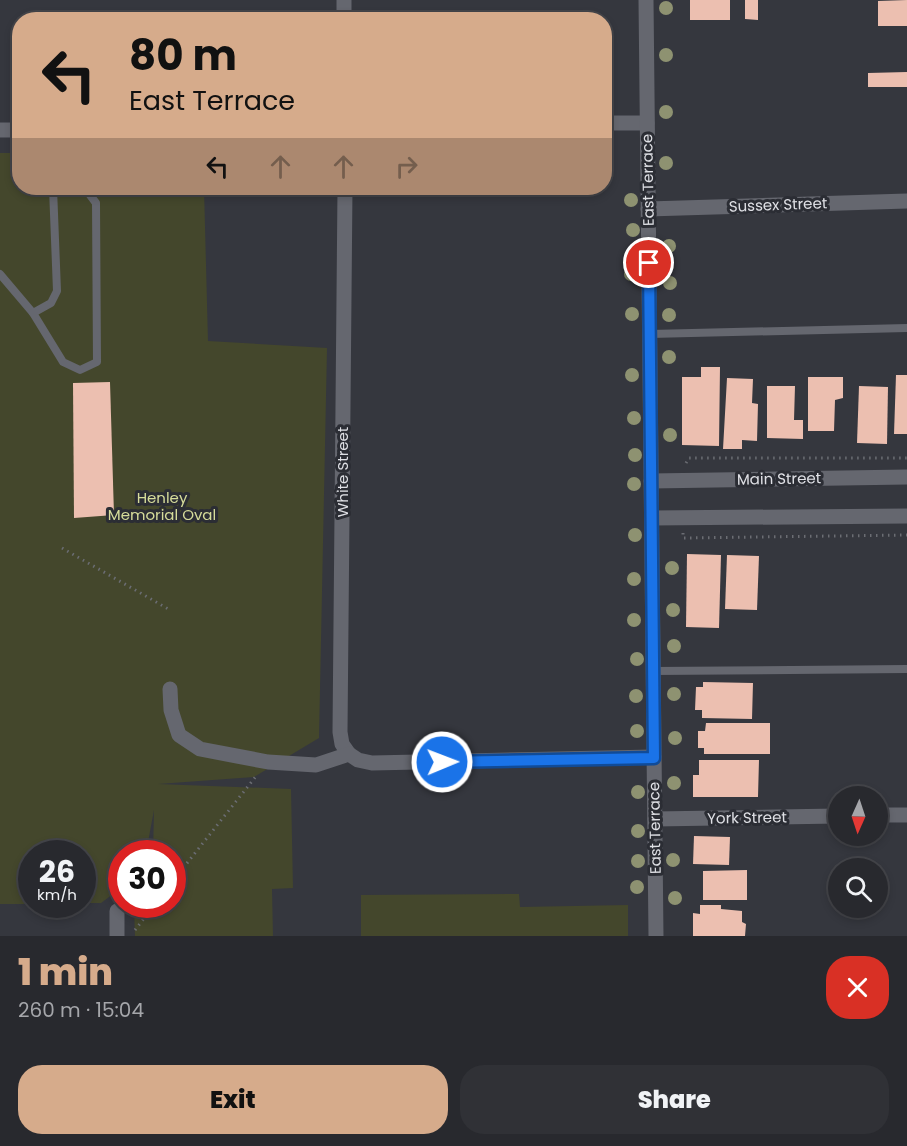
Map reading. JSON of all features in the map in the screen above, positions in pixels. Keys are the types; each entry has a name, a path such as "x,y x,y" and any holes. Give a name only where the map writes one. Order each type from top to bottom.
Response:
{"street":[{"name":"East Terrace","path":"646,0 656,936"},
{"path":"612,123 647,123"},
{"name":"White Street","path":"345,195 340,732 342,744 349,754"},
{"name":"Sussex Street","path":"648,209 907,201"},
{"name":"Main Street","path":"651,481 907,477"},
{"path":"652,518 907,516"},
{"path":"171,689 171,710 179,735 200,749 268,762 316,765 349,754 358,760 372,764 654,758"},
{"path":"888,815 907,815"},
{"name":"York Street","path":"655,819 828,816"},
{"path":"117,918 117,936"}],"lane":[{"path":"33,313 51,303 57,291 53,195"},
{"path":"0,274 33,313 63,362 80,370 97,362 96,203 90,195"},
{"path":"650,334 907,328"},
{"path":"653,671 907,669"}],"path":[{"path":"683,467 689,458 907,458"},
{"path":"683,533 683,538 907,535"},
{"path":"62,548 170,610"},
{"path":"186,864 268,762"},
{"path":"130,936 144,918"}],"green space":[{"name":"Henley Memorial Oval","path":"0,153 12,153 12,195 204,195 208,341 327,348 319,738 254,777 158,784 291,789 293,888 272,889 273,936 135,936 134,918 186,918 186,840 153,840 154,810 148,840 108,840 108,898 101,903 96,903 96,840 18,840 18,904 0,904"},
{"path":"519,894 520,907 628,905 628,936 361,936 361,895"}],"building":[{"path":"690,0 730,0 730,20 690,20"},
{"path":"745,0 758,0 758,20 745,19"},
{"path":"907,0 907,26 878,26 878,1"},
{"path":"907,72 907,87 868,87 868,73"},
{"path":"701,367 720,367 719,446 682,445 682,377 701,377"},
{"path":"896,375 907,375 907,434 894,434"},
{"path":"808,377 843,377 843,398 835,400 834,431 808,431"},
{"path":"727,378 753,379 752,403 758,404 757,441 742,440 742,449 723,449"},
{"path":"110,382 114,515 74,518 73,383"},
{"path":"767,386 795,386 794,420 803,420 803,439 767,438"},
{"path":"859,386 888,387 887,444 857,443"},
{"path":"687,554 721,555 719,628 686,627"},
{"path":"727,555 759,556 757,610 725,609"},
{"path":"703,682 753,683 752,719 702,718 702,710 695,710 696,687 703,687"},
{"path":"706,723 770,723 770,754 704,754 704,748 698,748 698,731 705,731"},
{"path":"699,760 759,760 758,797 693,797 693,775 699,775"},
{"path":"694,836 730,837 729,865 693,864"},
{"path":"747,870 747,900 703,900 703,871"},
{"path":"700,905 721,905 721,909 742,911 742,922 746,924 745,936 693,936 693,913 700,914"}],"route":[{"path":"442,762 654,758 649,263"}]}
